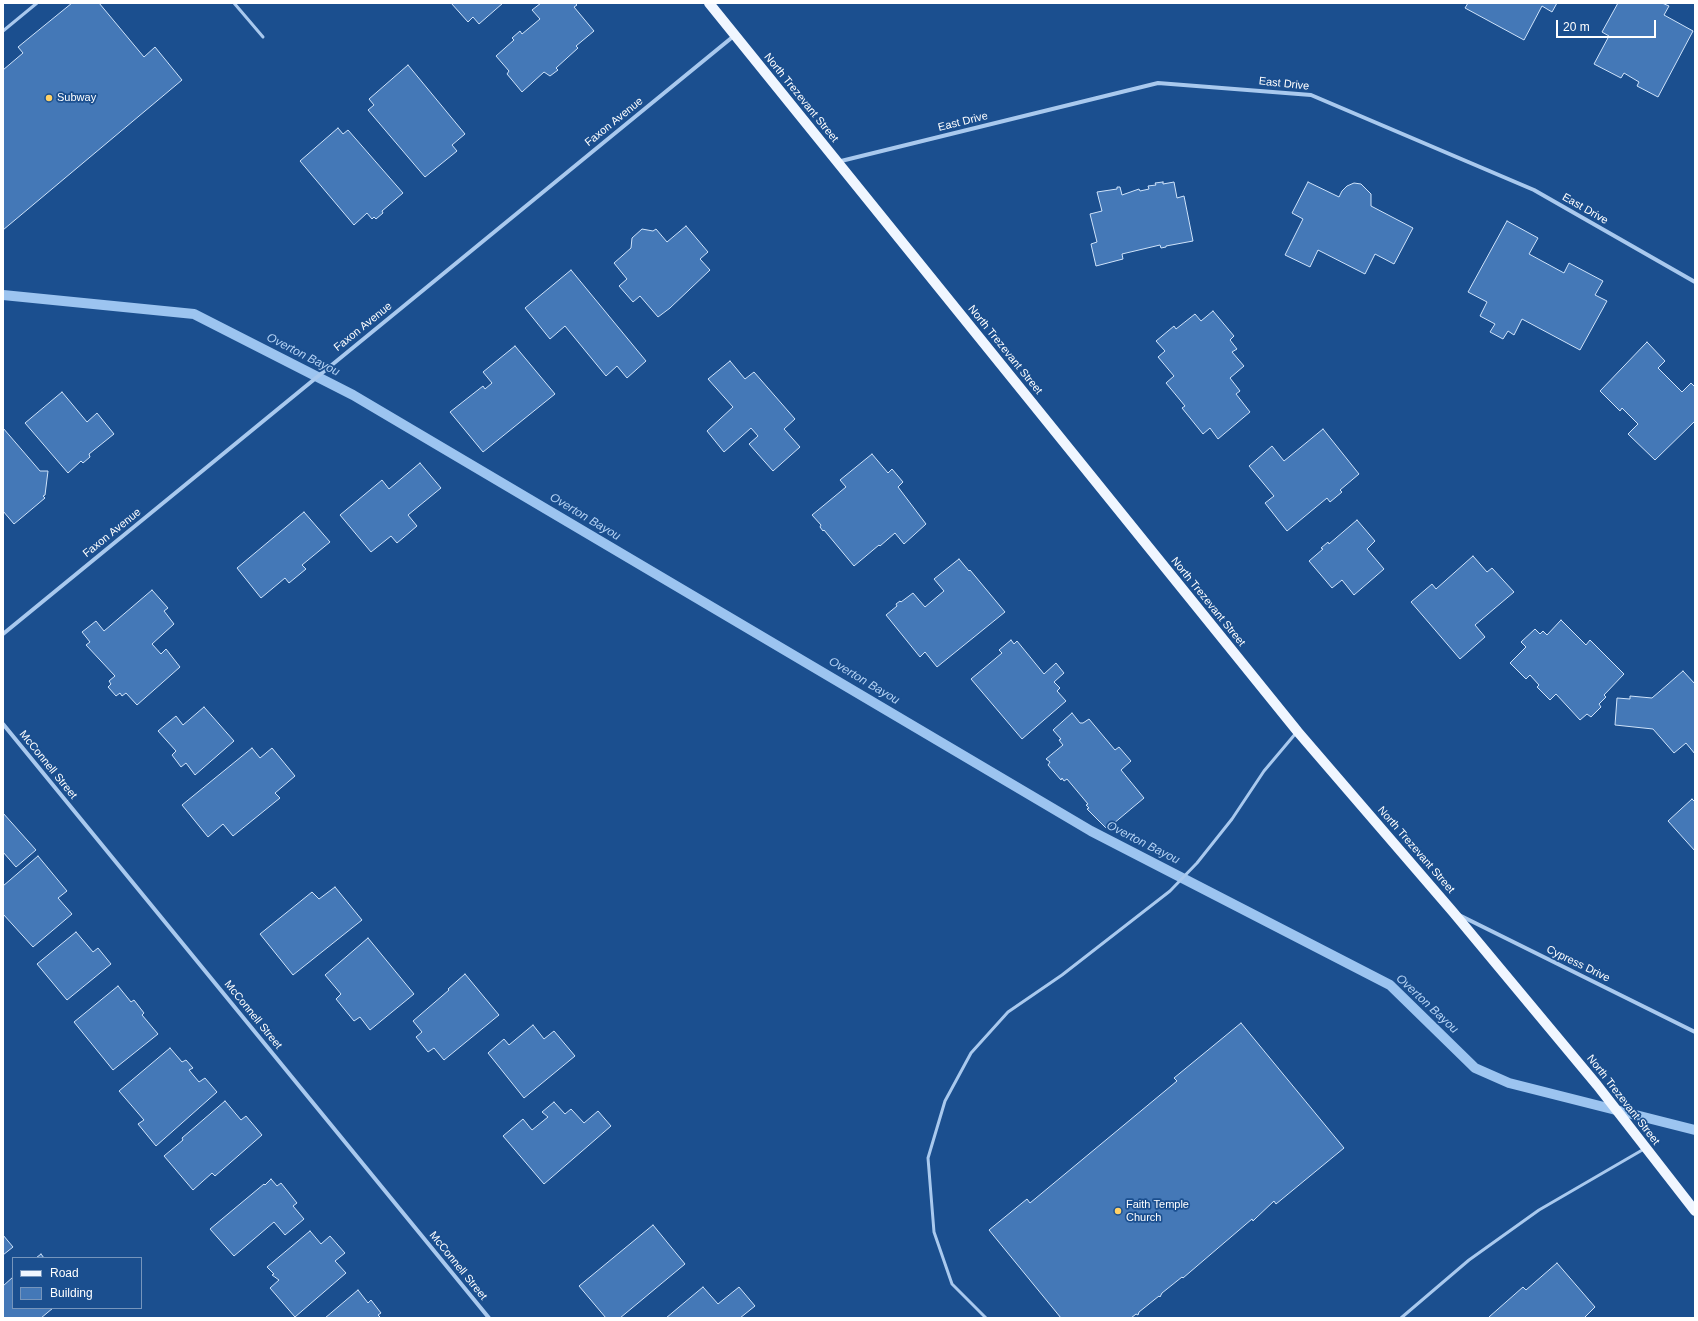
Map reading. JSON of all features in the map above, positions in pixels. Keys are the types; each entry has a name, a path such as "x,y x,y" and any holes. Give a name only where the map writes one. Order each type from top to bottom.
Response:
{"main road":[{"name":"North Trezevant Street","path":"709,3 1298,732 1453,912 1597,1085 1695,1211"}],"street":[{"name":"Faxon Avenue","path":"3,634 735,35"},
{"name":"East Drive","path":"837,162 1158,83 1311,95 1534,190 1695,282"},
{"name":"McConnell Street","path":"3,724 489,1318"},
{"name":"Cypress Drive","path":"1453,912 1695,1032"}],"lane":[{"path":"3,31 37,3"},
{"path":"234,3 263,37"},
{"path":"986,1318 952,1284 934,1232 928,1158 945,1101 971,1053 1008,1012 1062,975 1170,891 1198,862 1232,819 1264,771 1298,732"},
{"path":"1401,1318 1469,1260 1539,1210 1645,1148"}],"building":[{"path":"72,3 99,3 144,57 155,47 182,80 3,230 3,70 23,53 18,47"},
{"path":"451,3 503,3 479,24 473,17 468,22"},
{"path":"541,3 575,3 577,5 574,7 594,31 576,46 578,48 556,68 558,70 550,76 544,72 522,92 507,74 509,71 496,56 514,40 512,38 520,31 522,34 540,19 532,10"},
{"path":"1468,3 1557,3 1552,12 1542,6 1524,40 1465,8"},
{"path":"1618,3 1662,3 1669,6 1664,15 1693,31 1658,97 1637,86 1639,82 1624,73 1621,78 1594,64 1609,36 1602,32"},
{"path":"408,65 465,134 452,145 457,151 425,177 368,110 374,105 369,99"},
{"path":"338,128 343,134 348,130 403,193 382,211 383,213 376,219 374,217 372,219 367,213 354,225 300,161"},
{"path":"1163,182 1163,184 1174,182 1177,198 1184,196 1193,241 1161,248 1160,245 1122,254 1123,259 1096,266 1091,244 1097,242 1090,214 1102,211 1097,192 1117,189 1117,187 1120,187 1122,195 1139,189 1140,191 1149,189 1148,186"},
{"path":"1308,182 1339,197 1347,186 1354,183 1361,184 1371,194 1371,206 1413,228 1394,264 1375,254 1365,274 1318,250 1310,267 1285,255 1303,219 1292,213"},
{"path":"1507,221 1538,238 1529,254 1564,273 1569,263 1603,281 1595,295 1607,301 1580,350 1522,319 1514,335 1508,331 1503,339 1490,332 1495,324 1480,316 1487,302 1468,292"},
{"path":"686,226 708,252 700,259 710,270 670,308 658,317 640,296 633,302 619,286 627,279 614,263 631,248 632,238 642,229 653,231 656,229 667,242"},
{"path":"571,270 646,361 627,378 617,366 606,376 565,326 550,339 525,308"},
{"path":"1213,311 1234,336 1230,340 1237,349 1232,352 1244,366 1230,378 1240,391 1236,394 1250,412 1218,439 1210,428 1203,434 1182,408 1185,406 1166,383 1174,376 1158,357 1165,351 1156,341 1174,326 1176,329 1195,314 1201,321"},
{"path":"1647,342 1665,361 1658,368 1682,392 1691,383 1695,387 1695,421 1655,460 1628,434 1638,424 1622,408 1620,411 1600,391"},
{"path":"515,346 555,394 483,452 450,412 483,386 485,389 492,383 483,372"},
{"path":"730,361 745,379 754,372 795,419 784,429 800,447 773,471 749,444 758,436 751,428 724,452 707,431 733,407 708,379"},
{"path":"62,392 87,422 97,413 114,434 89,454 90,457 83,463 81,461 68,473 25,423"},
{"path":"3,428 40,471 48,471 45,495 43,496 45,498 14,524 3,511"},
{"path":"1323,429 1359,474 1340,490 1342,492 1330,502 1327,498 1287,531 1265,503 1274,496 1249,466 1272,446 1284,461"},
{"path":"872,454 888,473 892,469 903,482 898,487 926,524 904,544 895,533 854,566 824,530 823,531 820,527 821,525 812,515 846,487 840,480"},
{"path":"420,463 441,488 408,515 417,526 397,543 391,536 371,552 340,515 382,480 389,489"},
{"path":"304,512 330,542 302,565 306,569 289,583 285,578 261,598 237,568"},
{"path":"1357,520 1375,541 1367,549 1384,569 1354,595 1342,580 1332,588 1309,561 1323,549 1321,548 1328,542 1329,544"},
{"path":"1473,556 1487,572 1492,568 1514,592 1475,625 1485,637 1460,659 1411,602 1432,584 1436,589"},
{"path":"959,559 1005,612 937,667 925,652 920,657 886,615 897,606 896,604 913,593 925,607 944,591 934,579"},
{"path":"152,590 168,608 164,611 174,624 152,644 161,654 166,649 180,667 137,705 126,693 122,696 120,693 116,696 108,687 111,684 109,681 115,676 86,645 90,642 82,632 96,621 104,631"},
{"path":"1561,620 1586,645 1590,640 1624,674 1604,695 1606,697 1599,704 1601,707 1591,717 1587,714 1580,720 1556,694 1550,700 1537,687 1539,685 1530,675 1526,679 1510,663 1526,647 1521,642 1535,629 1540,634 1543,631 1547,635"},
{"path":"1011,640 1014,644 1017,641 1044,674 1056,663 1064,673 1054,682 1060,688 1057,691 1066,701 1022,739 971,679 1002,653 999,650"},
{"path":"1683,671 1695,684 1695,754 1686,743 1674,753 1653,729 1615,725 1617,698 1630,699 1630,696 1652,698"},
{"path":"204,707 234,741 195,775 186,763 181,767 172,755 176,751 158,731 176,716 183,725"},
{"path":"1072,713 1080,723 1083,723 1089,719 1115,750 1119,747 1131,761 1121,770 1144,798 1107,829 1087,809 1089,808 1086,805 1088,804 1067,779 1064,781 1062,778 1061,780 1048,765 1050,762 1046,759 1063,745 1059,740 1061,739 1053,730"},
{"path":"252,748 260,758 272,748 295,776 275,793 280,798 233,836 223,824 208,837 182,805"},
{"path":"1692,799 1695,802 1695,851 1668,821"},
{"path":"3,813 36,850 16,867 3,852"},
{"path":"38,856 67,891 58,898 72,914 33,947 3,914 3,886"},
{"path":"335,887 362,920 293,975 260,934 312,892 319,899"},
{"path":"76,932 93,952 98,948 111,964 67,1000 37,964"},
{"path":"368,938 414,994 370,1030 360,1017 354,1021 336,999 341,994 325,975"},
{"path":"465,974 499,1015 444,1060 434,1048 428,1052 416,1037 422,1032 413,1021"},
{"path":"118,986 131,1002 134,1000 144,1013 142,1015 158,1034 113,1070 74,1022"},
{"path":"1241,1023 1344,1148 1276,1204 1274,1201 1253,1221 1252,1219 1183,1278 1182,1277 1162,1293 1160,1297 1159,1296 1139,1312 1138,1315 1136,1314 1131,1318 1061,1318 989,1230 1027,1199 1030,1203 1177,1081 1174,1078"},
{"path":"533,1025 544,1039 554,1031 575,1056 524,1098 488,1053 504,1039 509,1045"},
{"path":"170,1048 182,1062 186,1060 193,1068 189,1070 199,1082 205,1078 217,1092 156,1146 138,1124 144,1120 119,1091"},
{"path":"225,1101 241,1120 246,1116 262,1135 215,1176 212,1173 193,1190 164,1156 183,1140 182,1138"},
{"path":"554,1102 565,1114 571,1109 584,1123 598,1111 611,1126 544,1184 503,1136 523,1119 532,1130 548,1117 542,1112"},
{"path":"271,1179 277,1186 281,1183 297,1203 293,1206 304,1219 285,1235 274,1222 234,1256 210,1229"},
{"path":"653,1225 685,1264 620,1318 606,1318 579,1286"},
{"path":"310,1231 321,1244 330,1236 345,1253 335,1261 346,1273 295,1317 270,1288 279,1280 272,1275 274,1274 267,1267"},
{"path":"3,1235 13,1247 3,1255"},
{"path":"1557,1263 1595,1307 1584,1318 1489,1317 1523,1287 1526,1290"},
{"path":"12,1278 12,1309 52,1309 41,1318 3,1318 3,1286"},
{"path":"703,1287 718,1304 739,1287 755,1306 740,1318 666,1318"},
{"path":"358,1290 368,1303 371,1300 381,1313 378,1315 381,1318 325,1318"}],"waterway":[{"name":"Overton Bayou","path":"3,295 194,314 353,395 1091,831 1390,985 1475,1068 1509,1083 1695,1130"}],"place":[{"name":"Subway","path":"49,98"},
{"name":"Faith Temple Church","path":"1118,1211"}]}
